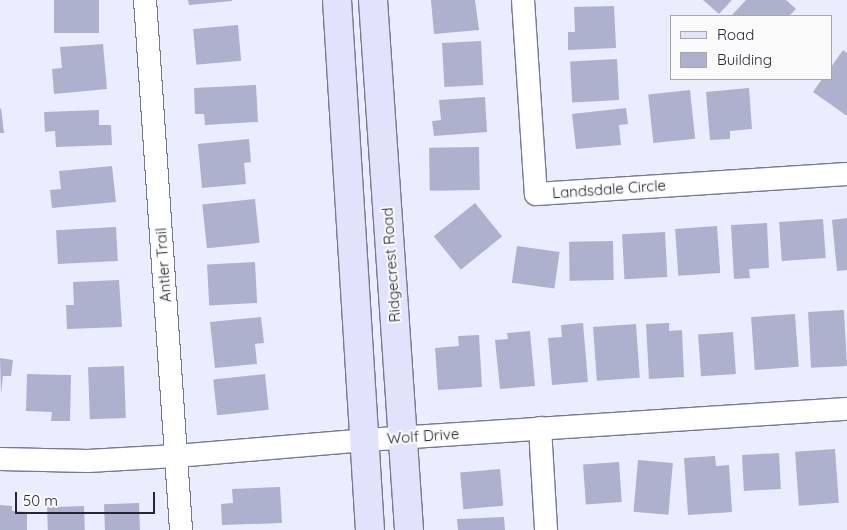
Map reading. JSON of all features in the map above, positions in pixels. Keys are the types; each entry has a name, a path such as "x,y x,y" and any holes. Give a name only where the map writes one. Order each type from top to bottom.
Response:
{"main road":[{"path":"337,0 370,530"},
{"name":"Ridgecrest Road","path":"373,0 409,530"}],"street":[{"name":"Antler Trail","path":"145,0 181,530"},
{"name":"Landsdale Circle","path":"523,0 536,194 847,174"},
{"name":"Wolf Drive","path":"0,459 88,461 176,456 402,437 847,409"},
{"path":"540,428 546,530"}],"building":[{"path":"54,0 99,0 99,33 54,33"},
{"path":"188,0 232,0 232,1 189,5"},
{"path":"431,0 475,0 479,30 434,34"},
{"path":"703,0 732,0 719,14"},
{"path":"746,0 786,0 796,9 790,15 732,15"},
{"path":"614,6 616,48 568,50 568,32 575,32 574,7"},
{"path":"238,25 241,61 196,65 193,29"},
{"path":"481,41 483,85 444,87 442,43"},
{"path":"103,44 107,89 54,94 52,69 62,68 60,47"},
{"path":"843,50 847,53 847,116 813,92 821,80 832,80 832,66"},
{"path":"617,59 619,100 572,102 570,61"},
{"path":"256,85 258,122 205,125 204,114 195,114 194,88"},
{"path":"749,88 752,129 730,131 730,139 710,140 706,92"},
{"path":"690,90 695,139 653,143 648,94"},
{"path":"485,97 487,132 434,136 432,121 441,120 439,100"},
{"path":"1,108 4,133 0,133"},
{"path":"626,108 628,124 619,125 621,145 576,149 572,114"},
{"path":"99,110 99,125 111,125 112,145 56,147 55,131 45,132 44,112"},
{"path":"249,139 251,162 244,163 246,184 202,188 198,144"},
{"path":"479,147 480,190 430,191 429,148"},
{"path":"112,166 116,202 52,208 50,190 61,189 59,171"},
{"path":"255,199 260,243 207,248 202,205"},
{"path":"475,203 502,236 461,270 434,236"},
{"path":"847,218 847,270 837,271 832,220"},
{"path":"823,219 826,258 782,261 779,222"},
{"path":"767,223 769,268 749,269 750,278 734,279 731,225"},
{"path":"717,226 720,273 678,276 675,229"},
{"path":"116,227 118,261 58,264 56,230"},
{"path":"665,232 667,277 624,279 622,234"},
{"path":"613,241 614,280 570,281 569,242"},
{"path":"517,246 560,252 554,289 512,283"},
{"path":"255,262 257,303 209,305 207,265"},
{"path":"119,280 122,327 67,329 66,305 74,305 73,282"},
{"path":"844,310 847,366 811,368 808,312"},
{"path":"795,314 799,367 755,370 751,317"},
{"path":"261,317 264,343 255,344 257,364 215,368 210,322"},
{"path":"583,323 588,382 552,385 548,338 562,337 561,325"},
{"path":"669,323 669,331 682,330 684,377 649,379 646,324"},
{"path":"636,324 640,378 597,381 593,327"},
{"path":"530,331 535,386 500,389 495,340 508,339 507,333"},
{"path":"733,332 736,374 701,376 698,334"},
{"path":"479,335 482,387 438,390 435,348 459,346 458,336"},
{"path":"0,358 13,360 11,376 3,376 1,394"},
{"path":"124,366 126,418 90,419 88,367"},
{"path":"27,374 71,375 70,421 51,421 52,412 26,411"},
{"path":"265,374 269,410 217,415 213,379"},
{"path":"835,449 839,503 799,506 795,452"},
{"path":"779,453 781,489 744,491 742,455"},
{"path":"715,456 716,466 729,465 732,512 688,515 684,458"},
{"path":"638,460 673,463 668,515 633,512"},
{"path":"619,462 622,502 586,504 583,465"},
{"path":"500,469 503,506 463,509 460,472"},
{"path":"280,487 282,523 222,525 221,504 233,503 232,489"},
{"path":"139,503 140,530 105,530 104,504"},
{"path":"0,505 12,506 12,511 27,512 27,530 0,530"},
{"path":"84,506 85,530 48,530 47,507"},
{"path":"504,517 505,530 458,530 457,519"}]}
